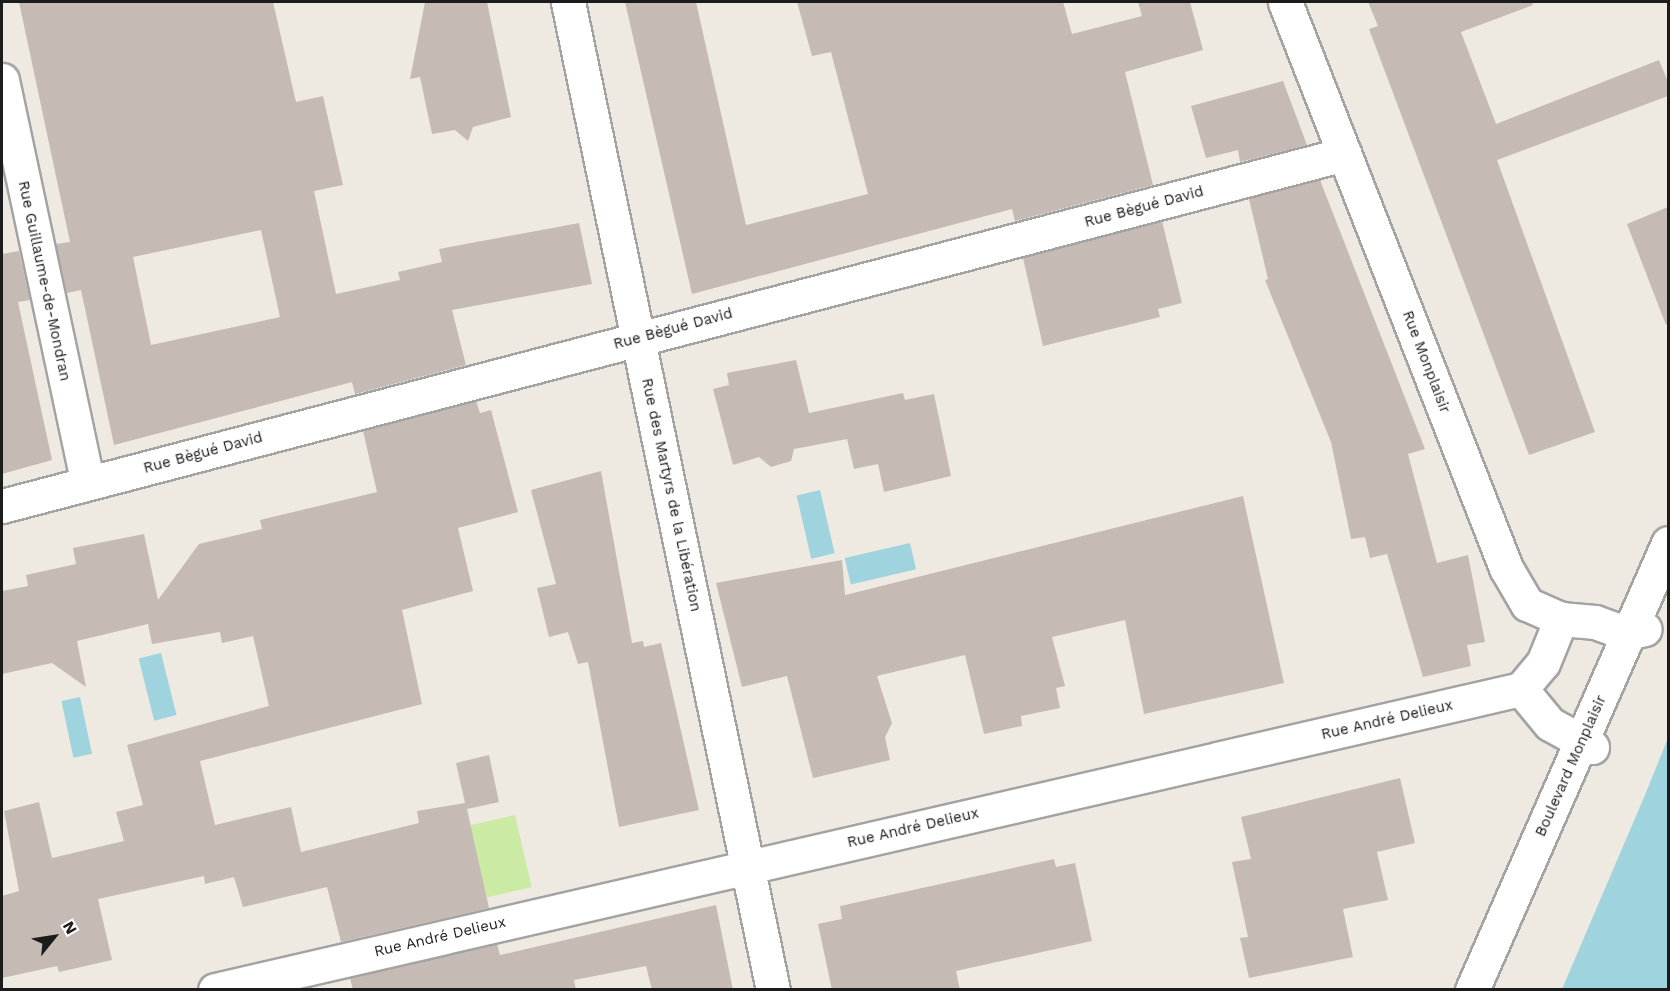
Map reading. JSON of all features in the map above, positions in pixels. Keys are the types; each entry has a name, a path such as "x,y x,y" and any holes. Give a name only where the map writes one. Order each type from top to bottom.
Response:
{"street":[{"name":"Rue des Martyrs de la Libération","path":"568,2 773,990"},
{"name":"Rue Monplaisir","path":"1285,2 1506,568 1527,604 1561,619 1595,622 1636,631"},
{"name":"Rue Guillaume-de-Mondran","path":"2,80 88,483"},
{"name":"Rue Bègué David","path":"2,506 1346,154"},
{"name":"Boulevard Monplaisir","path":"1472,990 1586,745 1636,631 1668,543"},
{"path":"1561,619 1543,663 1521,689 1550,724 1586,745"},
{"name":"Rue André Delieux","path":"215,990 1521,689"}],"green space":[{"path":"515,815 532,887 487,897 470,825"}],"water":[{"path":"820,490 835,553 811,559 797,495"},
{"path":"910,543 916,569 851,584 845,558"},
{"path":"161,653 176,715 154,721 139,659"},
{"path":"80,697 92,754 73,758 61,701"},
{"path":"1668,738 1668,989 1562,989 1645,795"}],"building":[{"path":"19,2 273,2 296,102 323,96 343,185 314,191 336,294 400,280 398,272 442,262 439,249 579,223 592,284 452,310 466,365 355,394 352,382 114,445 81,290 67,293 56,244 70,242","holes":["261,230 280,317 151,345 133,257"]},
{"path":"425,2 487,2 511,117 473,127 468,141 455,130 432,134 420,77 410,79"},
{"path":"625,2 696,2 746,225 868,194 831,52 812,56 797,2 1063,2 1072,34 1142,16 1138,2 1190,2 1203,50 1125,72 1153,185 1015,221 1012,209 692,294"},
{"path":"1368,2 1532,2 1533,5 1461,32 1496,124 1659,60 1668,82 1668,96 1497,160 1595,432 1529,455 1369,29 1378,26"},
{"path":"1283,81 1307,145 1240,162 1238,150 1206,158 1191,106"},
{"path":"1320,180 1425,449 1408,454 1437,563 1468,555 1485,642 1467,645 1471,666 1423,677 1387,554 1370,558 1365,537 1351,539 1331,442 1265,280 1268,279 1249,199"},
{"path":"1668,207 1668,324 1666,325 1627,224"},
{"path":"1162,221 1182,303 1158,309 1160,317 1043,346 1023,258"},
{"path":"19,251 30,300 18,302 52,460 2,474 2,254"},
{"path":"796,360 809,413 903,393 905,400 934,394 951,476 884,492 878,464 854,469 847,439 794,449 791,461 771,467 759,457 733,465 713,389 729,385 727,373"},
{"path":"476,401 480,413 491,410 518,512 458,528 473,591 402,610 422,704 200,761 215,825 291,807 301,852 419,823 417,811 465,803 456,763 489,755 499,802 467,809 489,908 341,942 327,887 243,907 234,877 205,884 204,876 98,899 112,960 59,972 57,966 2,978 2,896 19,891 4,811 39,802 52,858 124,841 116,812 143,805 127,745 269,706 253,636 222,643 220,632 152,644 148,624 77,641 86,687 52,663 2,674 2,591 28,586 26,575 76,564 73,548 144,534 158,600 199,544 262,529 260,520 377,492 363,431"},
{"path":"601,471 632,643 643,641 644,647 661,643 699,810 619,827 588,662 578,664 568,632 549,637 537,588 556,584 531,490"},
{"path":"1243,496 1284,683 1144,714 1125,620 1052,637 1065,686 1056,688 1060,708 1021,716 1022,726 984,734 965,655 877,676 892,723 885,737 890,760 813,778 787,676 742,687 716,583 842,560 845,595"},
{"path":"1400,778 1415,843 1377,852 1388,900 1343,909 1353,957 1249,978 1240,938 1248,937 1232,862 1251,859 1241,817"},
{"path":"1054,859 1056,867 1075,863 1092,941 956,971 960,990 832,990 818,924 842,919 840,906"},
{"path":"716,905 733,990 652,990 646,966 574,980 576,990 353,990 350,978 497,944 500,955"}]}
